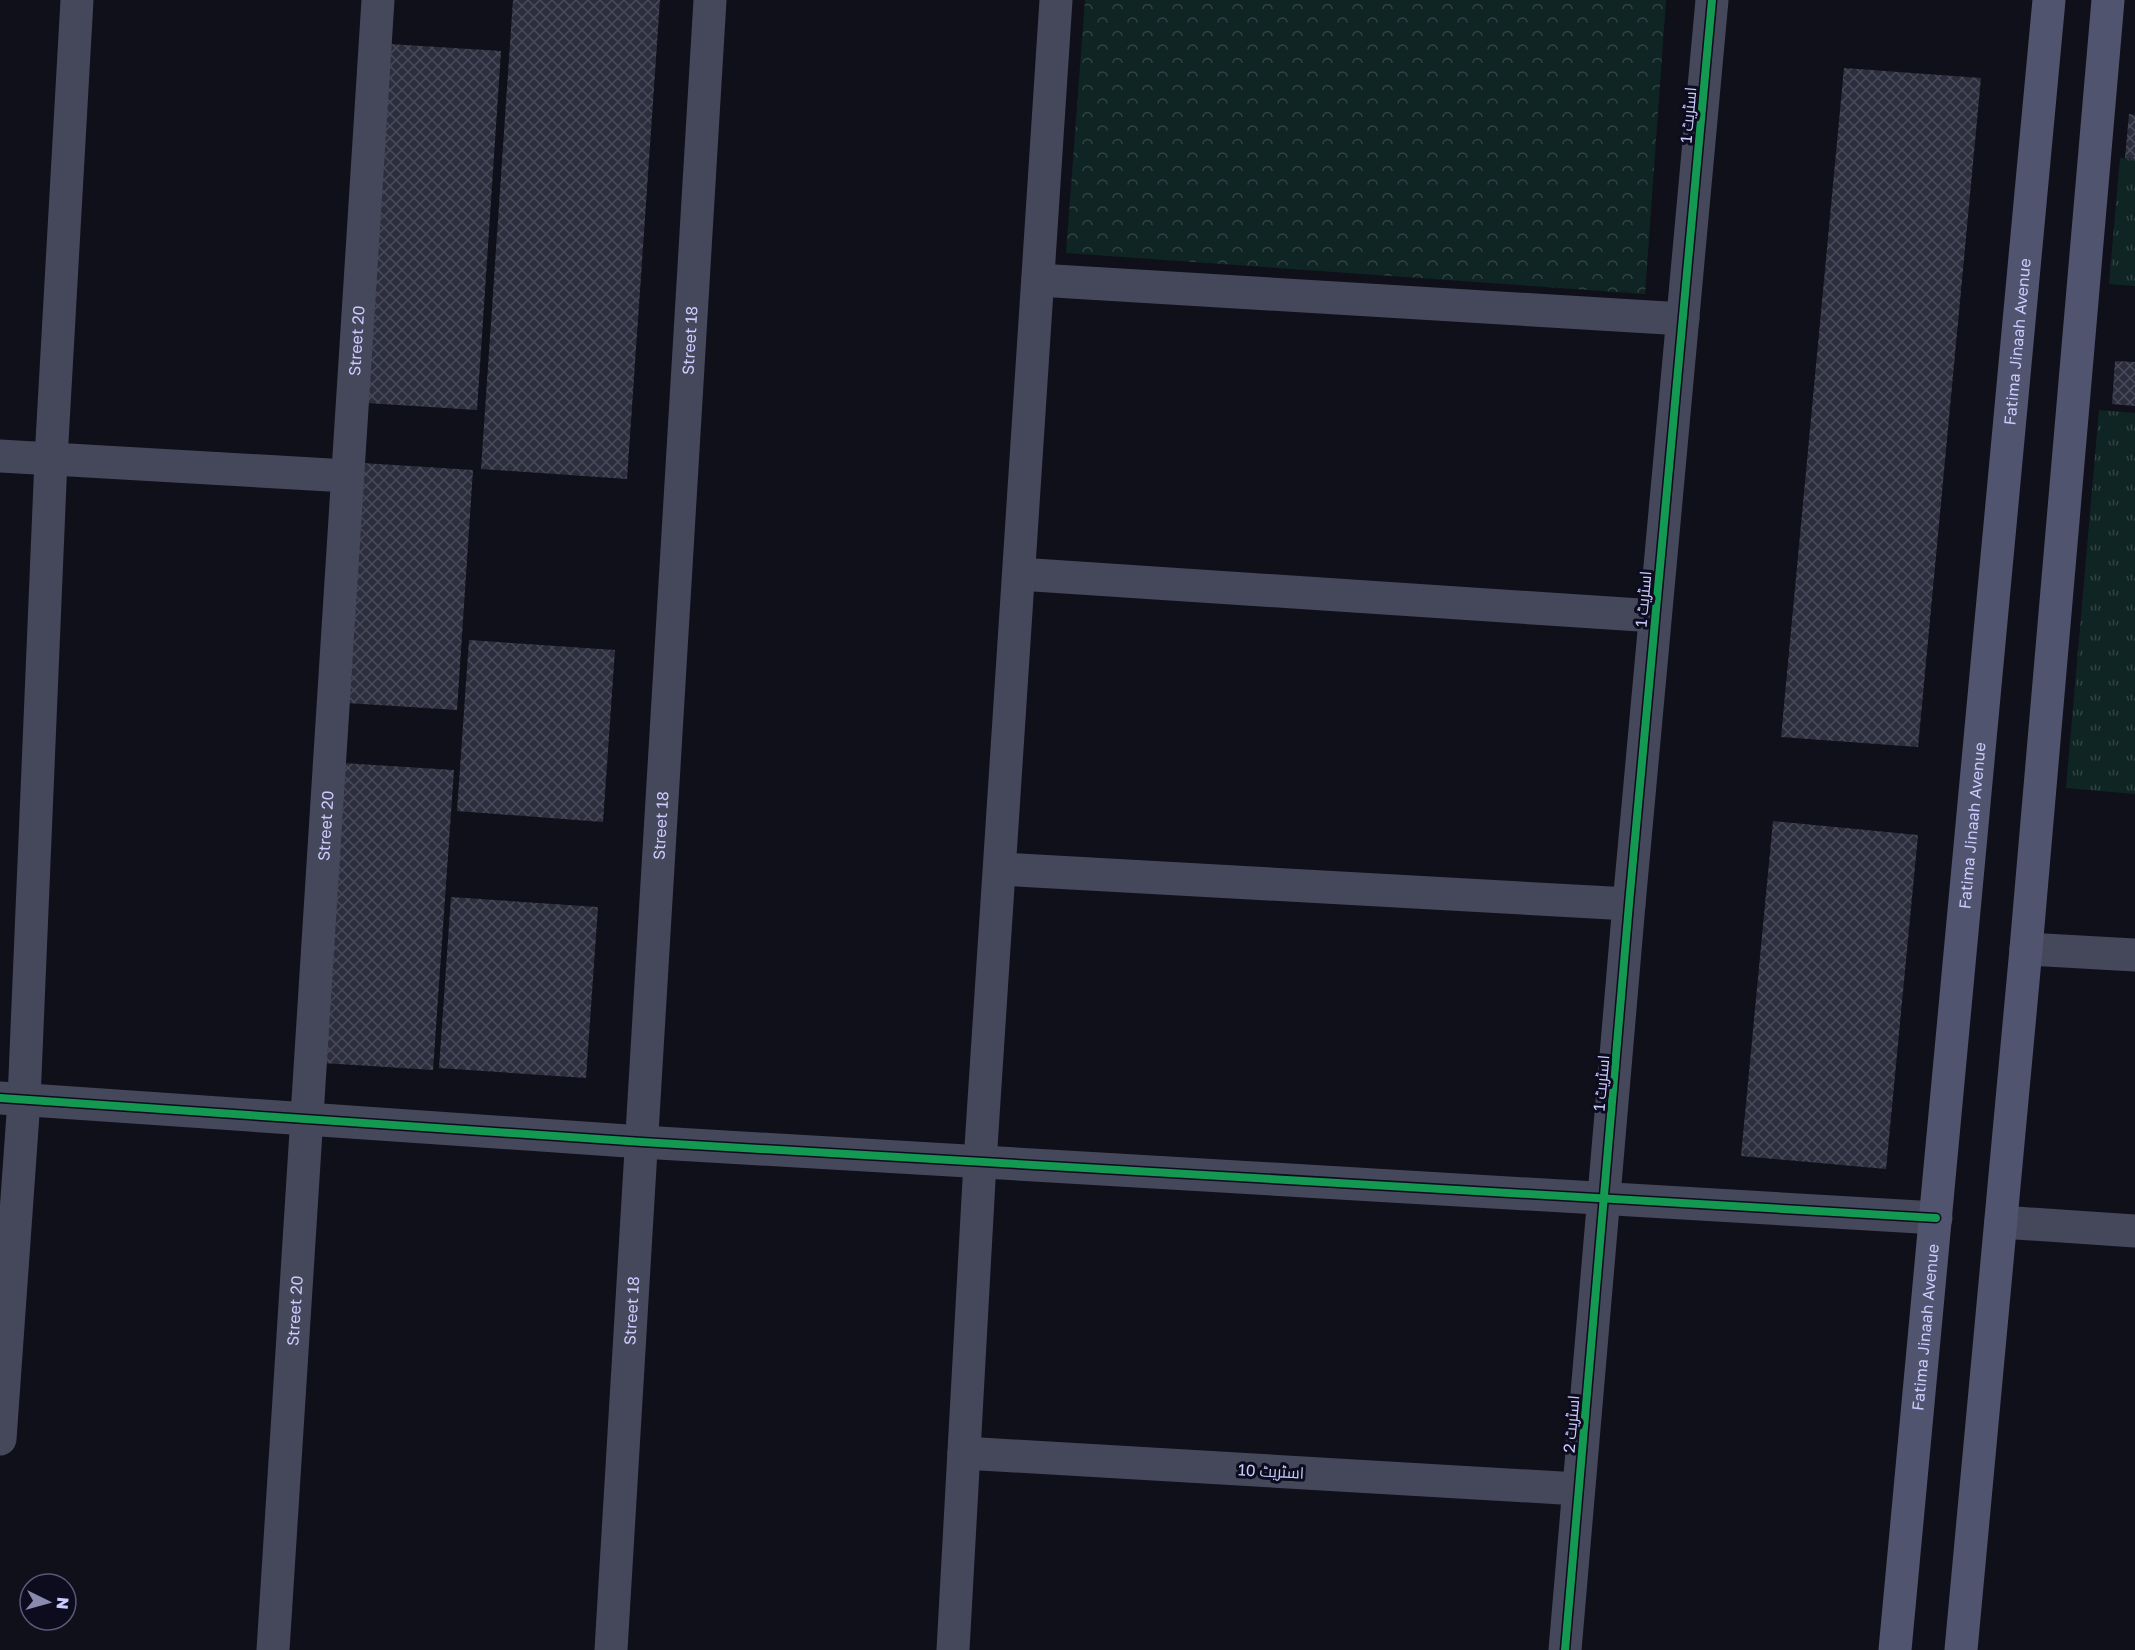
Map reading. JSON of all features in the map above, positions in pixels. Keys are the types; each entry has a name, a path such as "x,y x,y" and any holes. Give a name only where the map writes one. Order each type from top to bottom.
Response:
{"main road":[{"name":"Fatima Jinaah Avenue","path":"1895,1650 2049,0"},
{"path":"1961,1650 2026,949 2108,0"}],"street":[{"path":"0,1439 12,1099 77,0"},
{"name":"Street 20","path":"273,1650 378,0"},
{"name":"Street 18","path":"611,1650 710,0"},
{"path":"953,1650 980,1162 1056,0"},
{"name":"اسٹریٹ 1","path":"1604,1200 1712,0"},
{"path":"1038,280 1683,319"},
{"path":"0,456 347,476"},
{"path":"1019,574 1655,616"},
{"path":"1000,869 1629,904"},
{"path":"2026,949 2135,955"},
{"path":"12,1099 642,1142 1936,1218"},
{"name":"اسٹریٹ 2","path":"1565,1650 1604,1200"},
{"path":"2001,1222 2135,1231"},
{"name":"اسٹریٹ 10","path":"964,1453 1578,1489"}],"green space":[{"path":"1085,0 1666,0 1645,294 1066,253"},
{"path":"2120,158 2135,159 2135,286 2109,284"},
{"path":"2099,410 2135,413 2135,794 2066,788"}],"building":[{"path":"513,0 660,0 627,479 481,469"},
{"path":"390,44 501,51 477,410 367,403"},
{"path":"1844,68 1981,78 1918,747 1781,737"},
{"path":"2129,114 2135,115 2135,159 2125,158"},
{"path":"2115,361 2135,362 2135,406 2112,404"},
{"path":"363,463 473,470 457,710 347,703"},
{"path":"469,640 615,650 603,822 457,811"},
{"path":"343,763 454,770 433,1070 323,1063"},
{"path":"1773,821 1918,835 1886,1169 1741,1156"},
{"path":"451,897 598,907 586,1078 439,1068"}],"cycle path":[{"path":"1565,1650 1629,904 1712,0"},
{"path":"0,1098 642,1142 1936,1218"}]}
